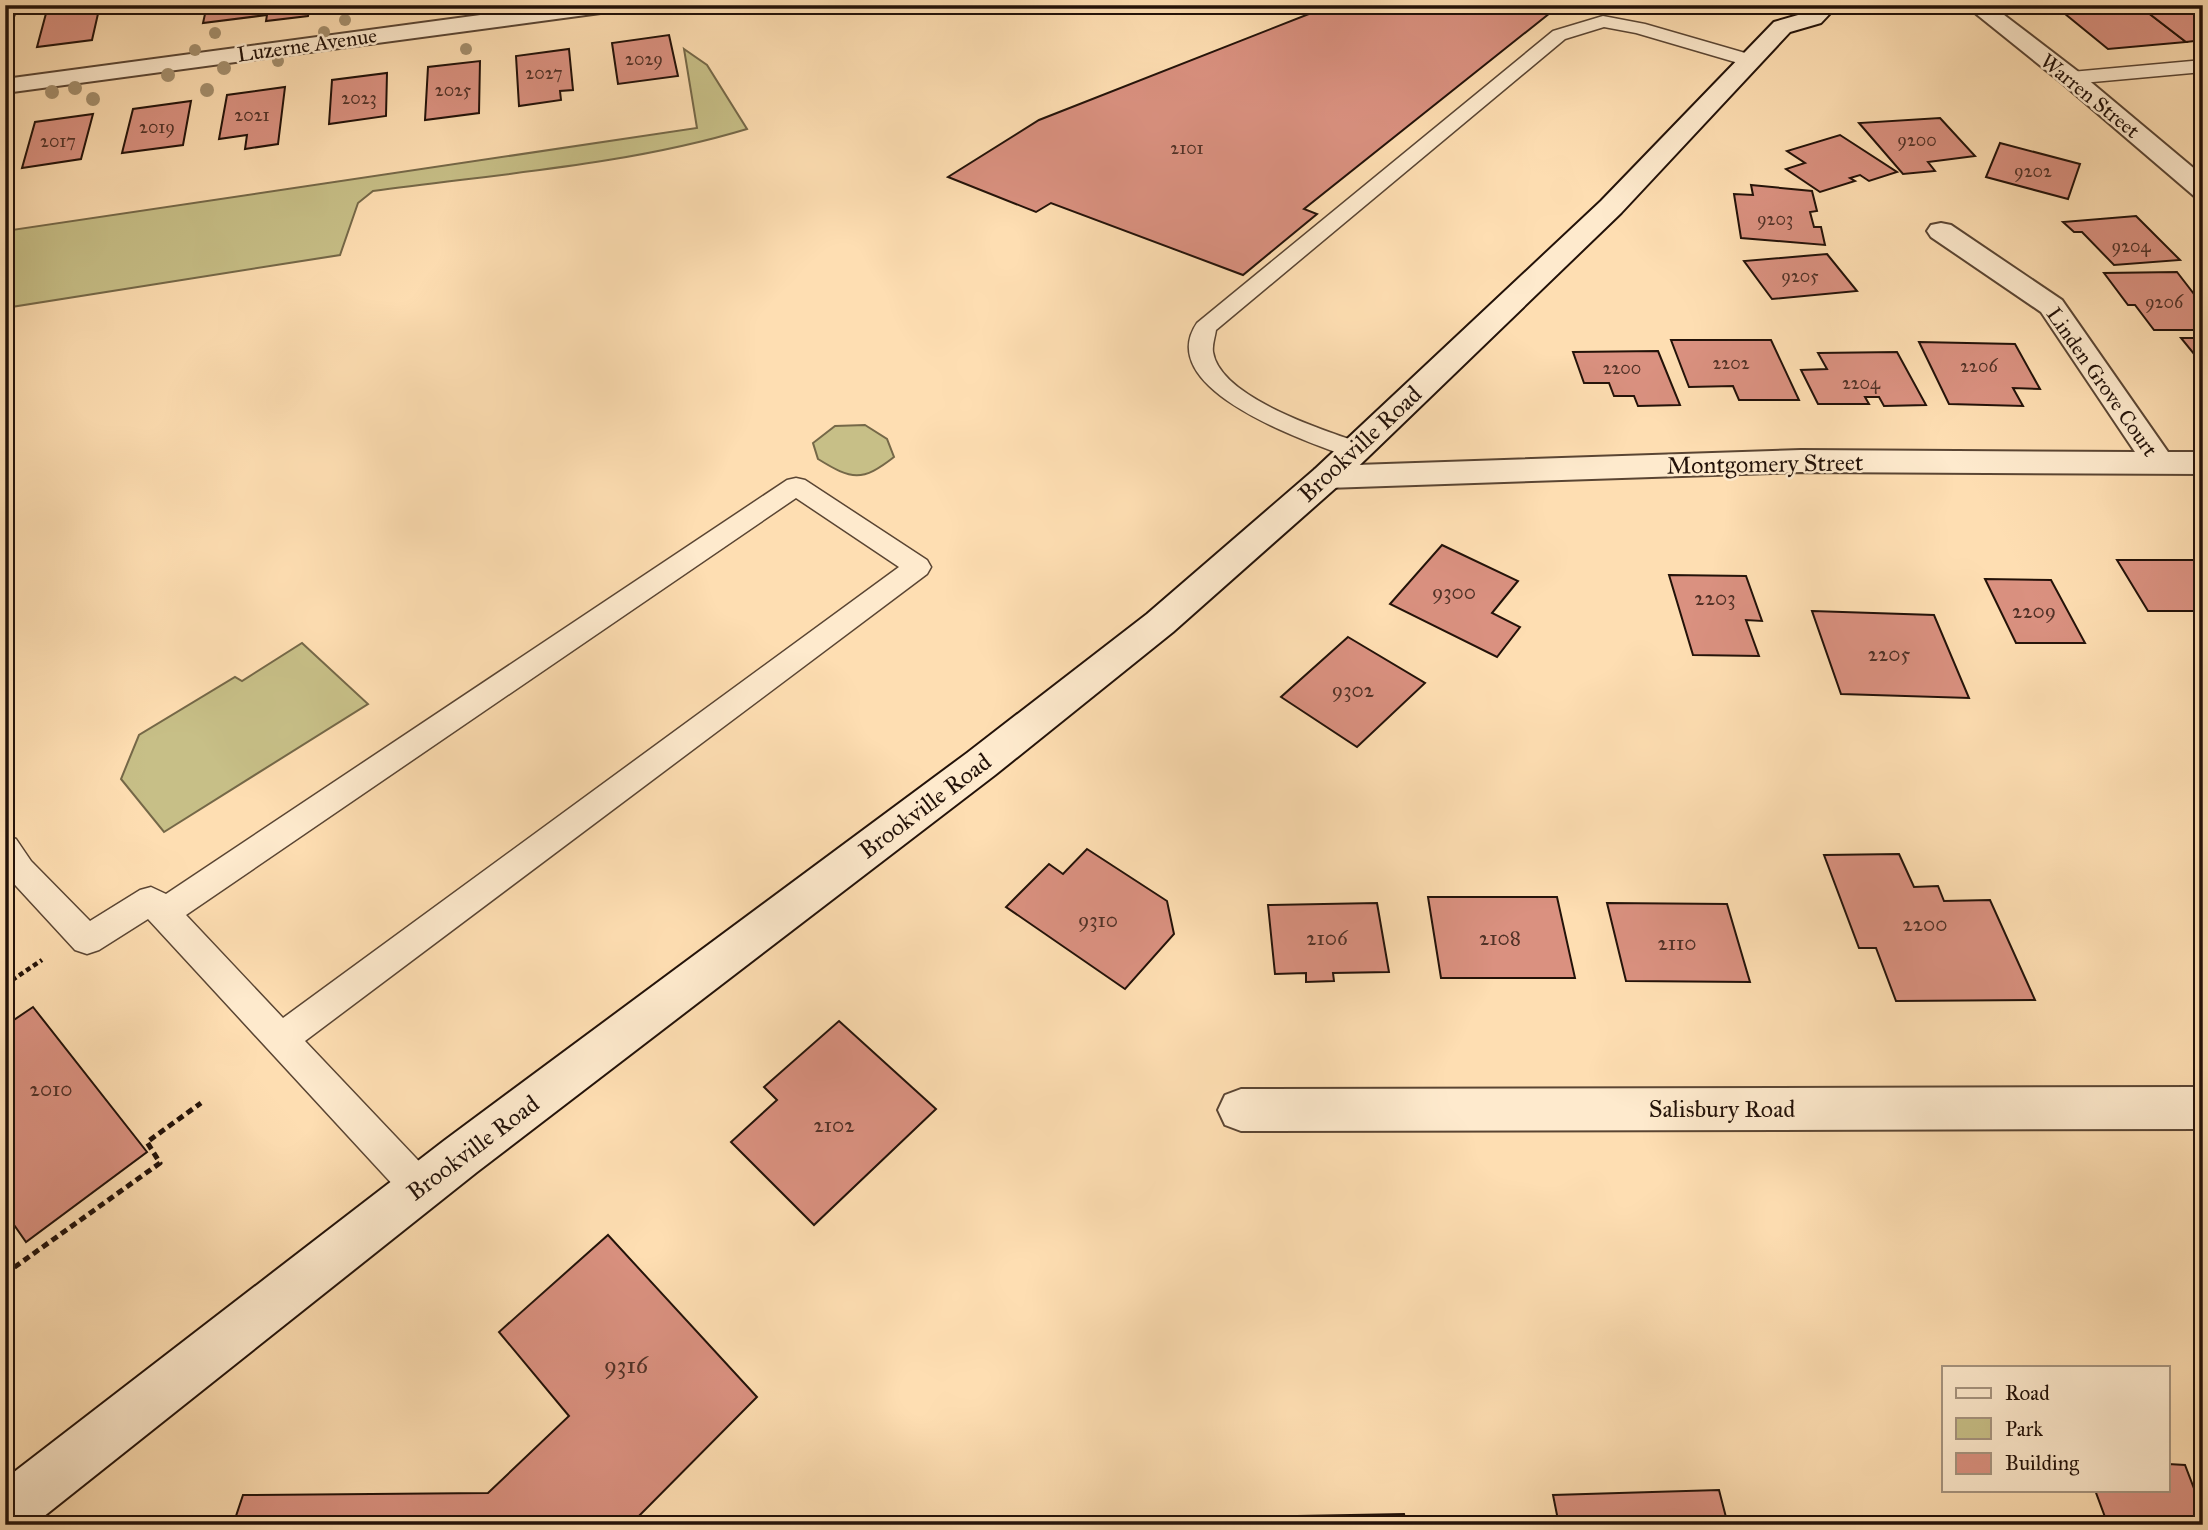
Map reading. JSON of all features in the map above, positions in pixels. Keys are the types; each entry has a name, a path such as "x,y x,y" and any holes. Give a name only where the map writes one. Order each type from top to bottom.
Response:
{"street":[{"name":"Luzerne Avenue","path":"5,86 393,23 608,5"},
{"name":"Brookville Road","path":"5,1513 420,1188 981,764 1160,622 1327,477 1611,207 1752,61 1784,16 1813,18 1827,5"},
{"name":"Warren Street","path":"1976,5 2071,78 2203,190"},
{"name":"Linden Grove Court","path":"1941,231 2052,306 2159,463"},
{"name":"Montgomery Street","path":"1327,477 1801,461 2203,463"},
{"name":"Salisbury Road","path":"1241,1110 2203,1108"}],"lane":[{"path":"1355,450 1278,422 1233,392 1216,378 1202,355 1205,328 1559,35 1603,21 1639,28 1752,61"},
{"path":"2071,78 2203,66"},
{"path":"163,913 796,486 918,567 280,1040"},
{"path":"5,848 20,870 87,940 151,900 420,1188"}],"path":[{"path":"5,985 48,956"},
{"path":"5,1274 160,1163 147,1142 201,1103"}],"green space":[{"path":"684,49 707,65 747,129 609,160 373,191 358,203 340,255 5,308 5,231 697,128"},
{"path":"865,425 887,439 894,457 873,471 857,475 840,471 818,459 813,443 835,426"},
{"path":"302,643 368,704 164,832 121,779 139,735 235,677 242,681"}],"building":[{"path":"100,5 92,40 37,47 48,6"},
{"path":"207,5 310,5 308,16 266,21 267,15 203,23"},
{"path":"1310,5 1560,5 1304,209 1317,214 1243,275 1051,203 1036,212 948,177 1039,120 1319,10"},
{"path":"2138,5 2186,42 2108,49 2059,9"},
{"path":"2138,5 2203,5 2203,40 2186,42"},
{"path":"15,14 5,44 5,15"},
{"path":"669,35 678,76 618,84 612,43"},
{"path":"569,49 573,90 560,91 561,100 519,106 516,56"},
{"path":"480,61 479,113 425,120 428,67"},
{"path":"387,73 386,116 329,124 332,80"},
{"path":"285,87 278,144 245,149 247,135 219,139 227,95"},
{"path":"191,101 183,145 122,153 133,109"},
{"path":"93,114 81,159 22,168 35,122"},
{"path":"1940,118 1975,156 1928,162 1935,171 1903,174 1859,123"},
{"path":"1840,135 1897,172 1869,181 1860,175 1850,178 1855,181 1820,192 1786,169 1805,163 1787,151"},
{"path":"2000,143 2080,164 2068,199 1986,177"},
{"path":"1751,185 1812,191 1817,211 1810,212 1814,227 1821,227 1825,245 1741,238 1734,194 1753,195"},
{"path":"2136,216 2180,260 2114,265 2082,232 2074,232 2063,222"},
{"path":"1827,254 1857,291 1772,299 1744,261"},
{"path":"2177,272 2194,294 2199,294 2203,299 2203,330 2154,330 2135,305 2128,305 2104,273"},
{"path":"2181,338 2203,338 2203,365"},
{"path":"1671,340 1771,340 1799,400 1739,400 1733,386 1689,387"},
{"path":"1919,342 2015,344 2040,389 2013,388 2023,406 1949,404"},
{"path":"1658,351 1680,405 1638,406 1634,396 1614,396 1609,383 1584,383 1573,352"},
{"path":"1897,352 1926,405 1884,406 1879,397 1865,397 1869,404 1818,404 1801,370 1827,369 1818,353"},
{"path":"1442,545 1518,581 1492,613 1520,627 1497,657 1390,604"},
{"path":"2117,560 2203,560 2203,611 2148,611"},
{"path":"1669,575 1746,576 1762,621 1746,620 1759,656 1693,655"},
{"path":"1985,579 2051,580 2085,643 2016,643"},
{"path":"1812,611 1934,615 1969,698 1841,694"},
{"path":"1348,637 1425,683 1357,747 1281,697"},
{"path":"1087,849 1167,901 1174,934 1125,989 1006,907 1049,864 1063,874"},
{"path":"1899,854 1914,887 1938,886 1944,901 1990,900 2035,1000 1896,1001 1876,948 1859,948 1824,855"},
{"path":"1428,897 1557,897 1575,978 1441,978"},
{"path":"1377,903 1389,972 1333,973 1334,981 1306,982 1306,973 1275,974 1268,905"},
{"path":"1607,903 1727,904 1750,982 1626,981"},
{"path":"33,1007 147,1152 26,1242 5,1212 5,1026"},
{"path":"839,1021 936,1109 814,1225 731,1142 777,1100 764,1087"},
{"path":"608,1235 757,1397 630,1525 233,1525 243,1495 488,1493 569,1416 499,1332"},
{"path":"2170,1464 2185,1465 2195,1491 2203,1491 2203,1525 2108,1525 2096,1492 2170,1492"},
{"path":"1719,1490 1728,1525 1559,1525 1553,1495"},
{"path":"1404,1514 1406,1525 1236,1525 1235,1517"},
{"path":"1030,1521 1114,1525 1029,1525"}]}
